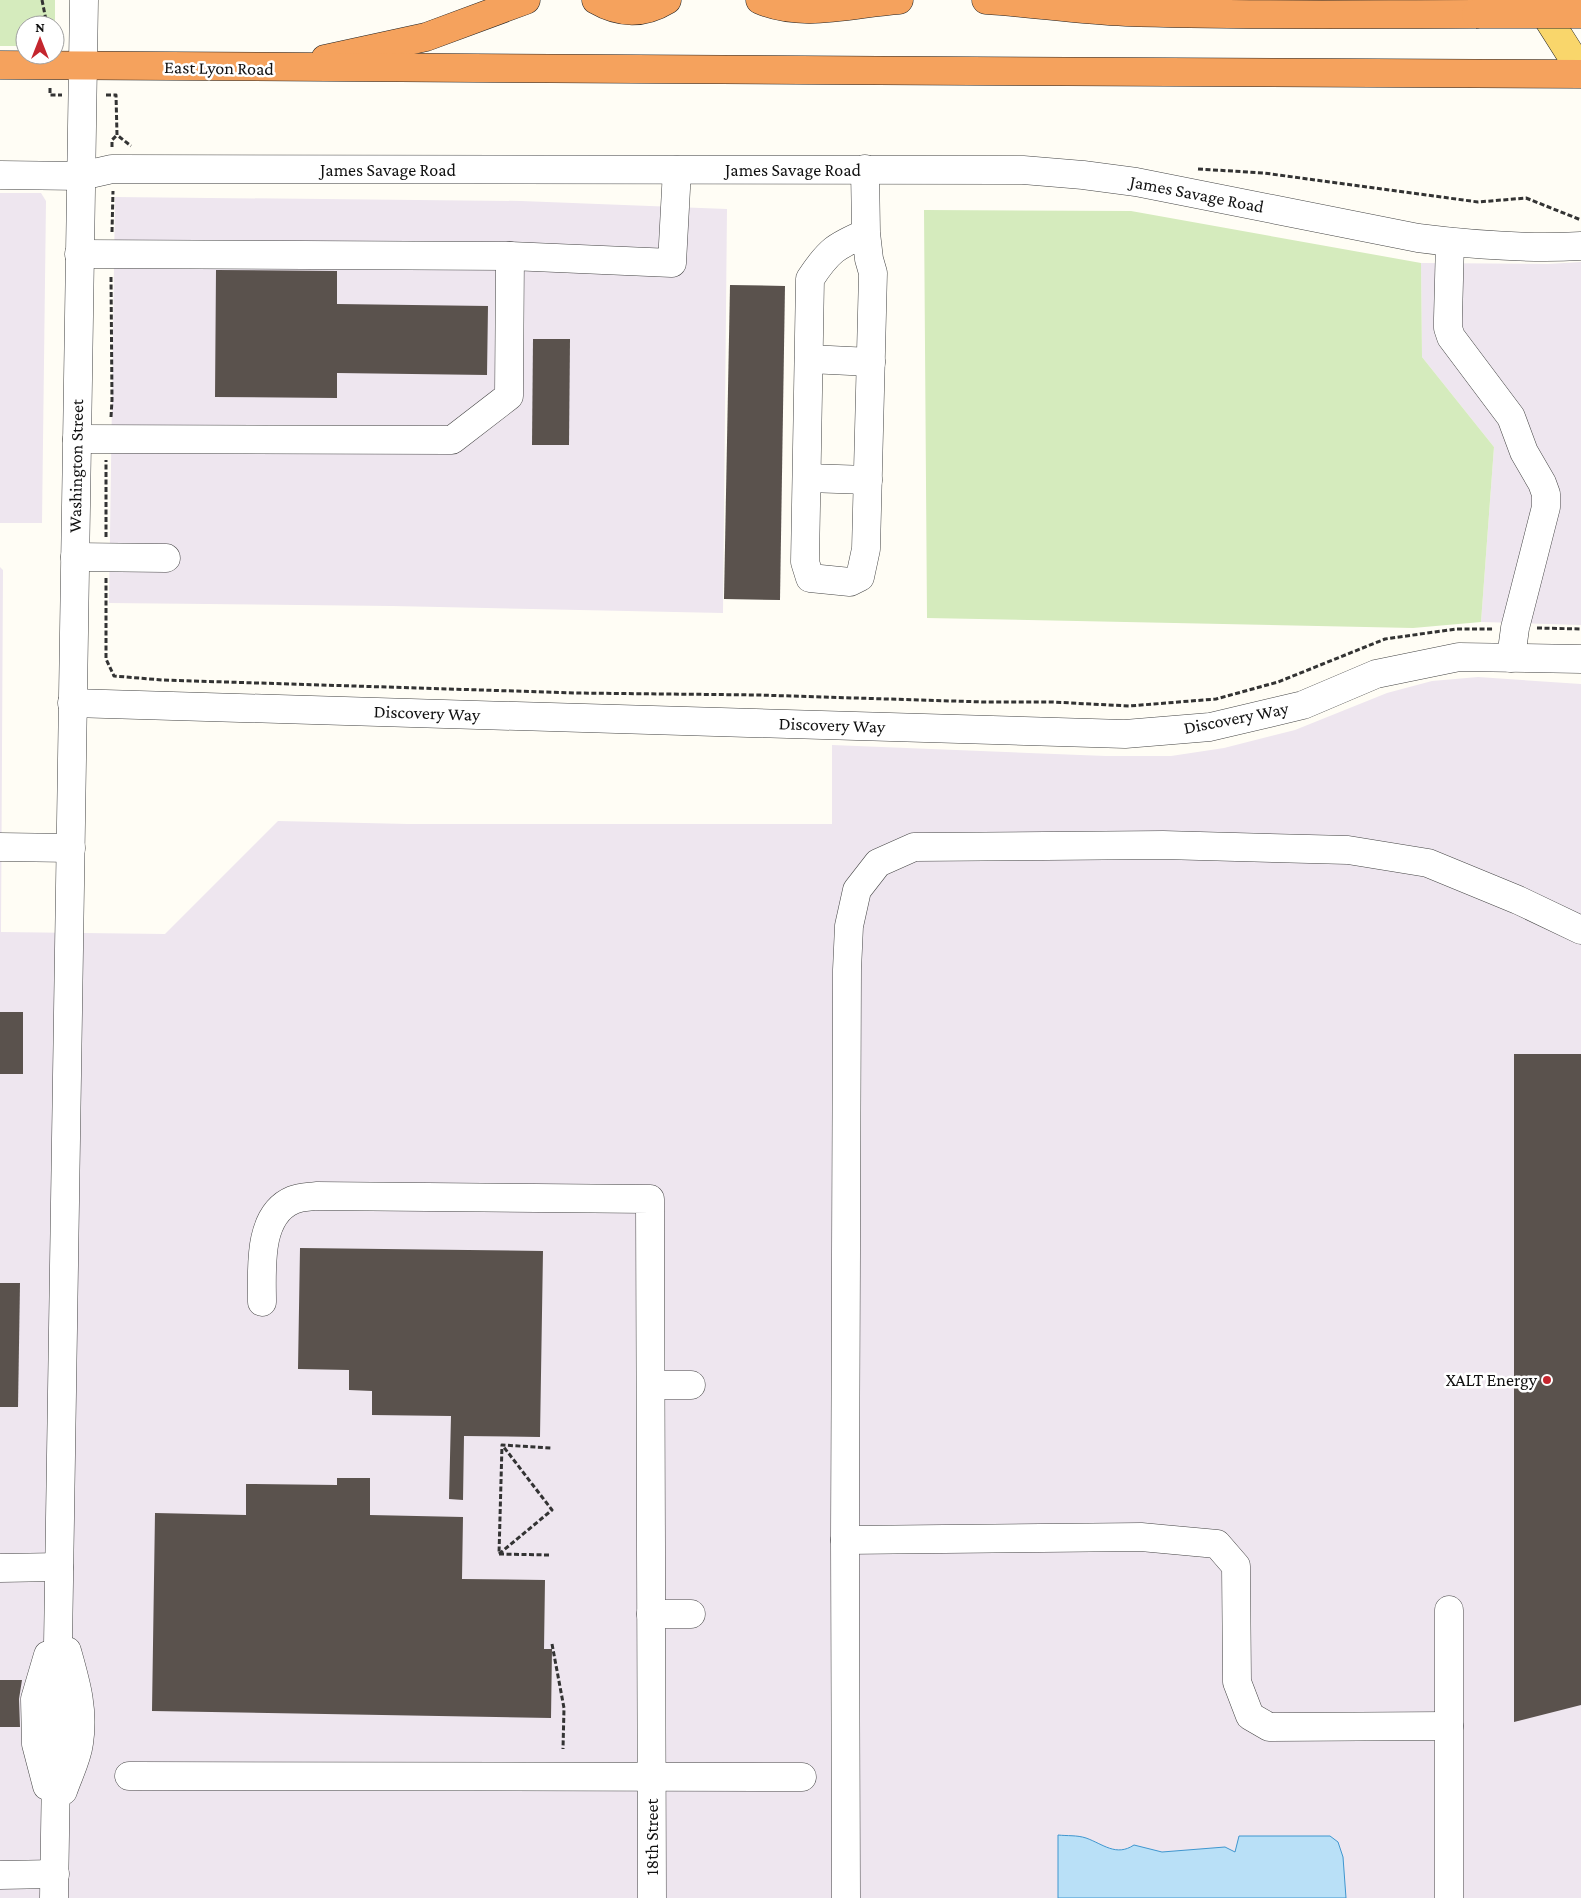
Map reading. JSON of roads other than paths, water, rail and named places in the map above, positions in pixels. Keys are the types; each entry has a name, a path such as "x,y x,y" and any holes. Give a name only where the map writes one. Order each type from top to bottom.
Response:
{"highway":[{"path":"292,69 342,54 426,37 526,0"},
{"path":"597,2 626,11 644,10 667,0"},
{"path":"760,0 785,8 806,9 899,0"},
{"path":"986,0 1076,9 1151,12 1581,14"},
{"name":"East Lyon Road","path":"0,65 437,70 1581,73"}],"main road":[{"path":"1536,0 1581,73"}],"street":[{"name":"Washington Street","path":"54,1886 84,0"},
{"name":"James Savage Road","path":"0,175 81,176 112,169 1023,170 1136,182 1418,238 1506,247 1581,246"},
{"path":"865,169 866,233 869,259 873,273 866,549 860,577 850,582 810,578 805,562 810,279 822,261 838,246 866,233"},
{"path":"80,254 510,256 672,263 677,170"},
{"path":"1450,242 1448,328 1451,337 1511,417 1524,452 1542,482 1546,494 1544,515 1515,628 1511,658"},
{"path":"77,439 452,440 509,396 510,256"},
{"path":"809,359 870,362"},
{"path":"807,478 868,480"},
{"path":"75,557 166,558"},
{"name":"Discovery Way","path":"72,703 1125,734 1210,727 1303,705 1376,674 1459,657 1581,659"},
{"path":"846,1898 845,1540 849,926 857,890 878,863 914,847 1163,845 1348,850 1428,863 1518,900 1581,930"},
{"path":"0,847 71,848"},
{"name":"18th Street","path":"262,1302 263,1246 276,1212 293,1200 316,1196 650,1199 652,1898"},
{"path":"651,1385 691,1385"},
{"path":"845,1540 1141,1537 1217,1544 1236,1566 1237,1682 1250,1716 1269,1727 1449,1726"},
{"path":"0,1568 59,1567"},
{"path":"1449,1610 1449,1898"},
{"path":"651,1614 691,1614"},
{"path":"129,1776 802,1777"},
{"path":"0,1875 54,1886"}],"water":[{"path":"1058,1835 1083,1837 1115,1850 1121,1850 1134,1845 1162,1852 1225,1847 1235,1852 1239,1836 1330,1836 1338,1842 1343,1857 1346,1898 1058,1898"}],"place":[{"name":"XALT Energy","path":"1547,1380"}]}
